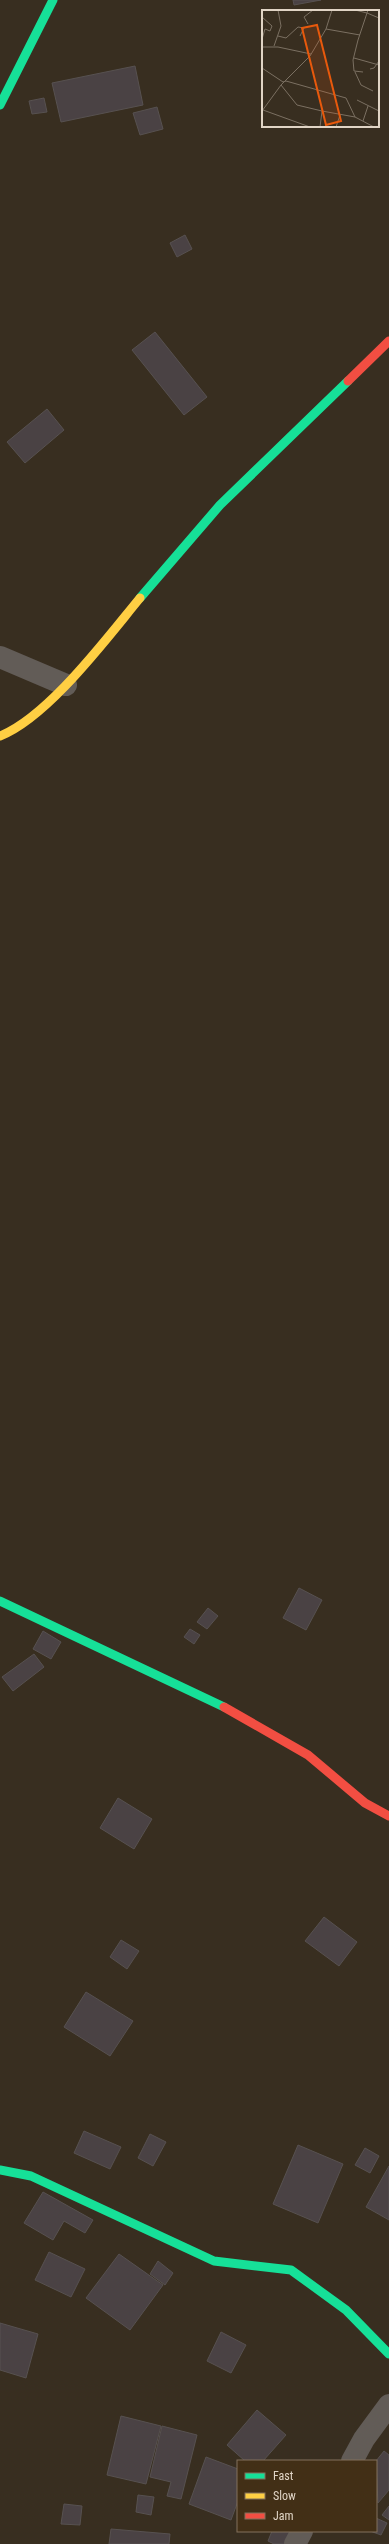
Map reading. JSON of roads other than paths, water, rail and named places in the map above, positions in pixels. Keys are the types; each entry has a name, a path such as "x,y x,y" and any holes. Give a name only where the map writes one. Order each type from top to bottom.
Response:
{"street":[{"path":"0,105 53,0"},
{"path":"0,736 15,730 66,685 220,505 389,341"},
{"path":"0,657 66,685"},
{"path":"0,1601 232,1711 308,1755 365,1804 389,1816"},
{"path":"0,2170 31,2176 214,2261 291,2270 346,2310 389,2354"},
{"path":"353,2460 364,2439 389,2405"},
{"path":"295,2544 301,2532"}]}
